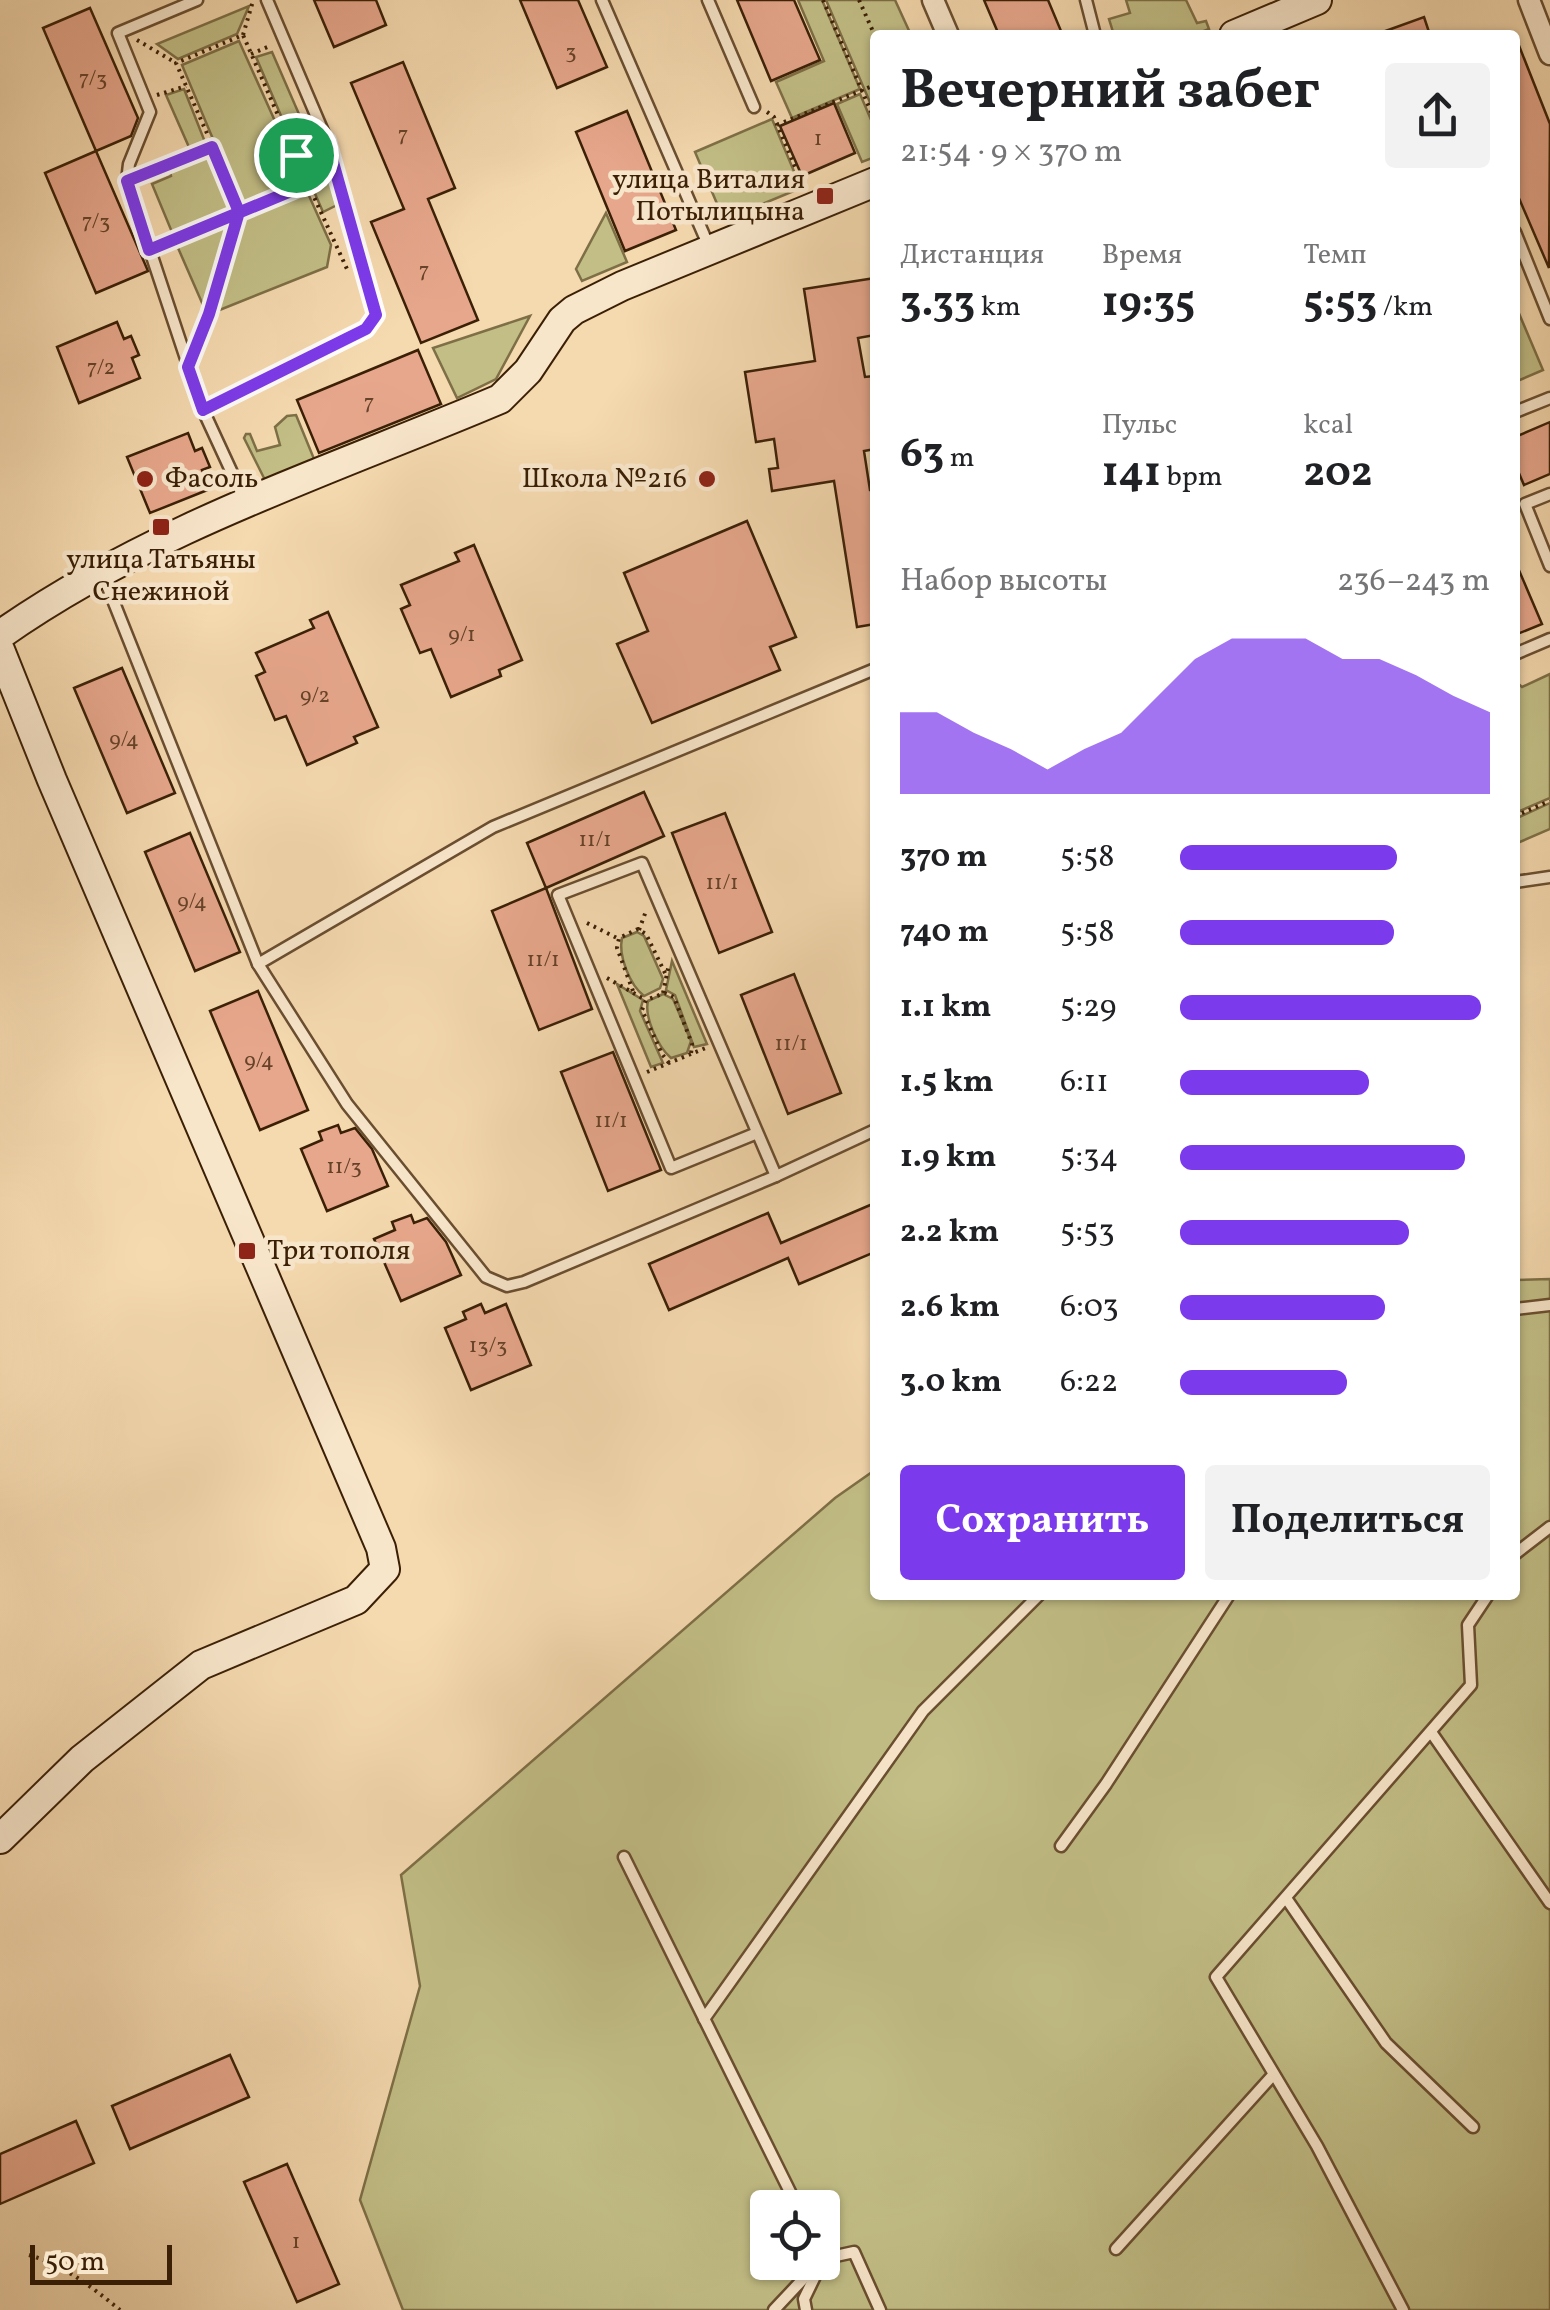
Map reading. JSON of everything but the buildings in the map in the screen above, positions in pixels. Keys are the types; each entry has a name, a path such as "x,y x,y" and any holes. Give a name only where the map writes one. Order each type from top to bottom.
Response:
{"street":[{"path":"933,0 946,30"},
{"path":"1243,30 1286,7 1318,0"},
{"path":"1529,0 1550,54"},
{"path":"0,635 101,571 245,502 500,400 528,372 562,320 574,310 622,286 870,184"},
{"path":"0,650 381,1548 385,1569 356,1600 201,1665 82,1759 0,1839"}],"lane":[{"path":"197,0 118,33 150,112 128,164 127,181 203,410 245,502"},
{"path":"203,410 366,329 376,315 327,141 267,0"},
{"path":"602,0 710,250"},
{"path":"708,0 754,107"},
{"path":"1086,0 1094,30"},
{"path":"1520,244 1550,319"},
{"path":"1520,410 1550,398"},
{"path":"1550,494 1525,504 1550,566"},
{"path":"101,571 258,964 347,1104 486,1276 508,1286 776,1176 870,1132"},
{"path":"1520,652 1550,638"},
{"path":"258,964 492,827 870,670"},
{"path":"758,1134 671,1168 558,895 642,862 776,1176"},
{"path":"1520,881 1550,876"},
{"path":"1520,1308 1550,1305"},
{"path":"1520,1550 1550,1527"},
{"path":"704,2018 923,1710 1034,1600"},
{"path":"1061,1846 1227,1600"},
{"path":"1403,2310 1318,2146 1216,1977 1472,1685 1468,1625 1485,1600"},
{"path":"1430,1732 1550,1903"},
{"path":"624,1858 789,2190"},
{"path":"1286,1898 1386,2042 1472,2127"},
{"path":"1116,2249 1273,2075"},
{"path":"840,2256 854,2252 880,2310"},
{"path":"774,2310 803,2280"},
{"path":"806,2310 804,2299 813,2280"}],"path":[{"path":"253,0 243,35 350,275"},
{"path":"823,0 870,109"},
{"path":"860,0 872,30"},
{"path":"118,33 151,46 176,63 239,212 209,314 188,367"},
{"path":"176,63 243,35"},
{"path":"251,54 286,44"},
{"path":"145,100 186,86"},
{"path":"777,125 870,86"},
{"path":"754,107 765,109 777,125 805,191"},
{"path":"296,155 327,141"},
{"path":"127,181 212,147"},
{"path":"149,250 308,184"},
{"path":"1520,814 1550,801"},
{"path":"564,911 618,939"},
{"path":"618,939 638,929 646,934 666,976"},
{"path":"618,939 617,948 633,991"},
{"path":"663,993 670,958 678,947"},
{"path":"590,972 646,1000"},
{"path":"669,1063 642,1010 646,1000 663,993 674,997 692,1044 691,1054"},
{"path":"634,1078 718,1042"},
{"path":"30,2255 52,2262 120,2310"}],"shaded area":[{"path":"798,0 822,0 860,89 792,118 776,82 824,61"},
{"path":"826,0 895,0 909,30 870,30 870,102"},
{"path":"1126,0 1186,0 1197,23 1206,21 1209,29 1112,30 1109,19 1130,13"},
{"path":"249,6 237,34 178,59 157,44"},
{"path":"239,41 301,179 241,206 182,65"},
{"path":"272,52 312,144 296,151 256,57"},
{"path":"184,89 207,147 192,154 166,95"},
{"path":"860,94 870,117 870,159 862,162 837,104"},
{"path":"772,119 801,188 724,220 695,152"},
{"path":"316,150 339,204 323,212 299,157"},
{"path":"211,152 236,213 174,237 152,184"},
{"path":"306,189 331,245 327,267 212,313 243,214"},
{"path":"606,213 627,262 582,281 576,269"},
{"path":"235,218 206,312 175,241"},
{"path":"530,316 496,379 457,398 433,348"},
{"path":"1520,316 1543,370 1520,380"},
{"path":"296,415 314,459 322,456 324,462 265,480 244,438 250,434 257,451 280,445 275,427 287,416"},
{"path":"1550,674 1550,798 1520,811 1520,685"},
{"path":"1550,803 1550,829 1520,842 1520,817"},
{"path":"637,932 644,936 663,979 660,988 644,996 630,978 622,953 622,938"},
{"path":"672,961 707,1044 694,1047 675,995 666,990"},
{"path":"617,984 643,1000 640,1011 663,1063 651,1067"},
{"path":"663,994 673,999 691,1041 687,1053 671,1058 657,1039 648,1015 648,1001"},
{"path":"1550,1279 1550,2310 403,2310 360,2200 420,1986 401,1875 835,1498 870,1474 870,1600 1520,1600 1520,1280"}],"place":[{"name":"улица Виталия Потылицына","path":"825,196"},
{"name":"Фасоль","path":"145,479"},
{"name":"Школа №216","path":"707,479"},
{"name":"улица Татьяны Снежиной","path":"161,527"},
{"name":"Три тополя","path":"247,1251"}],"route":[{"path":"296,155 308,184 229,217 149,250 127,181 212,147 239,212 209,314 188,367 203,410 366,329 376,315 327,141 296,155"}]}
